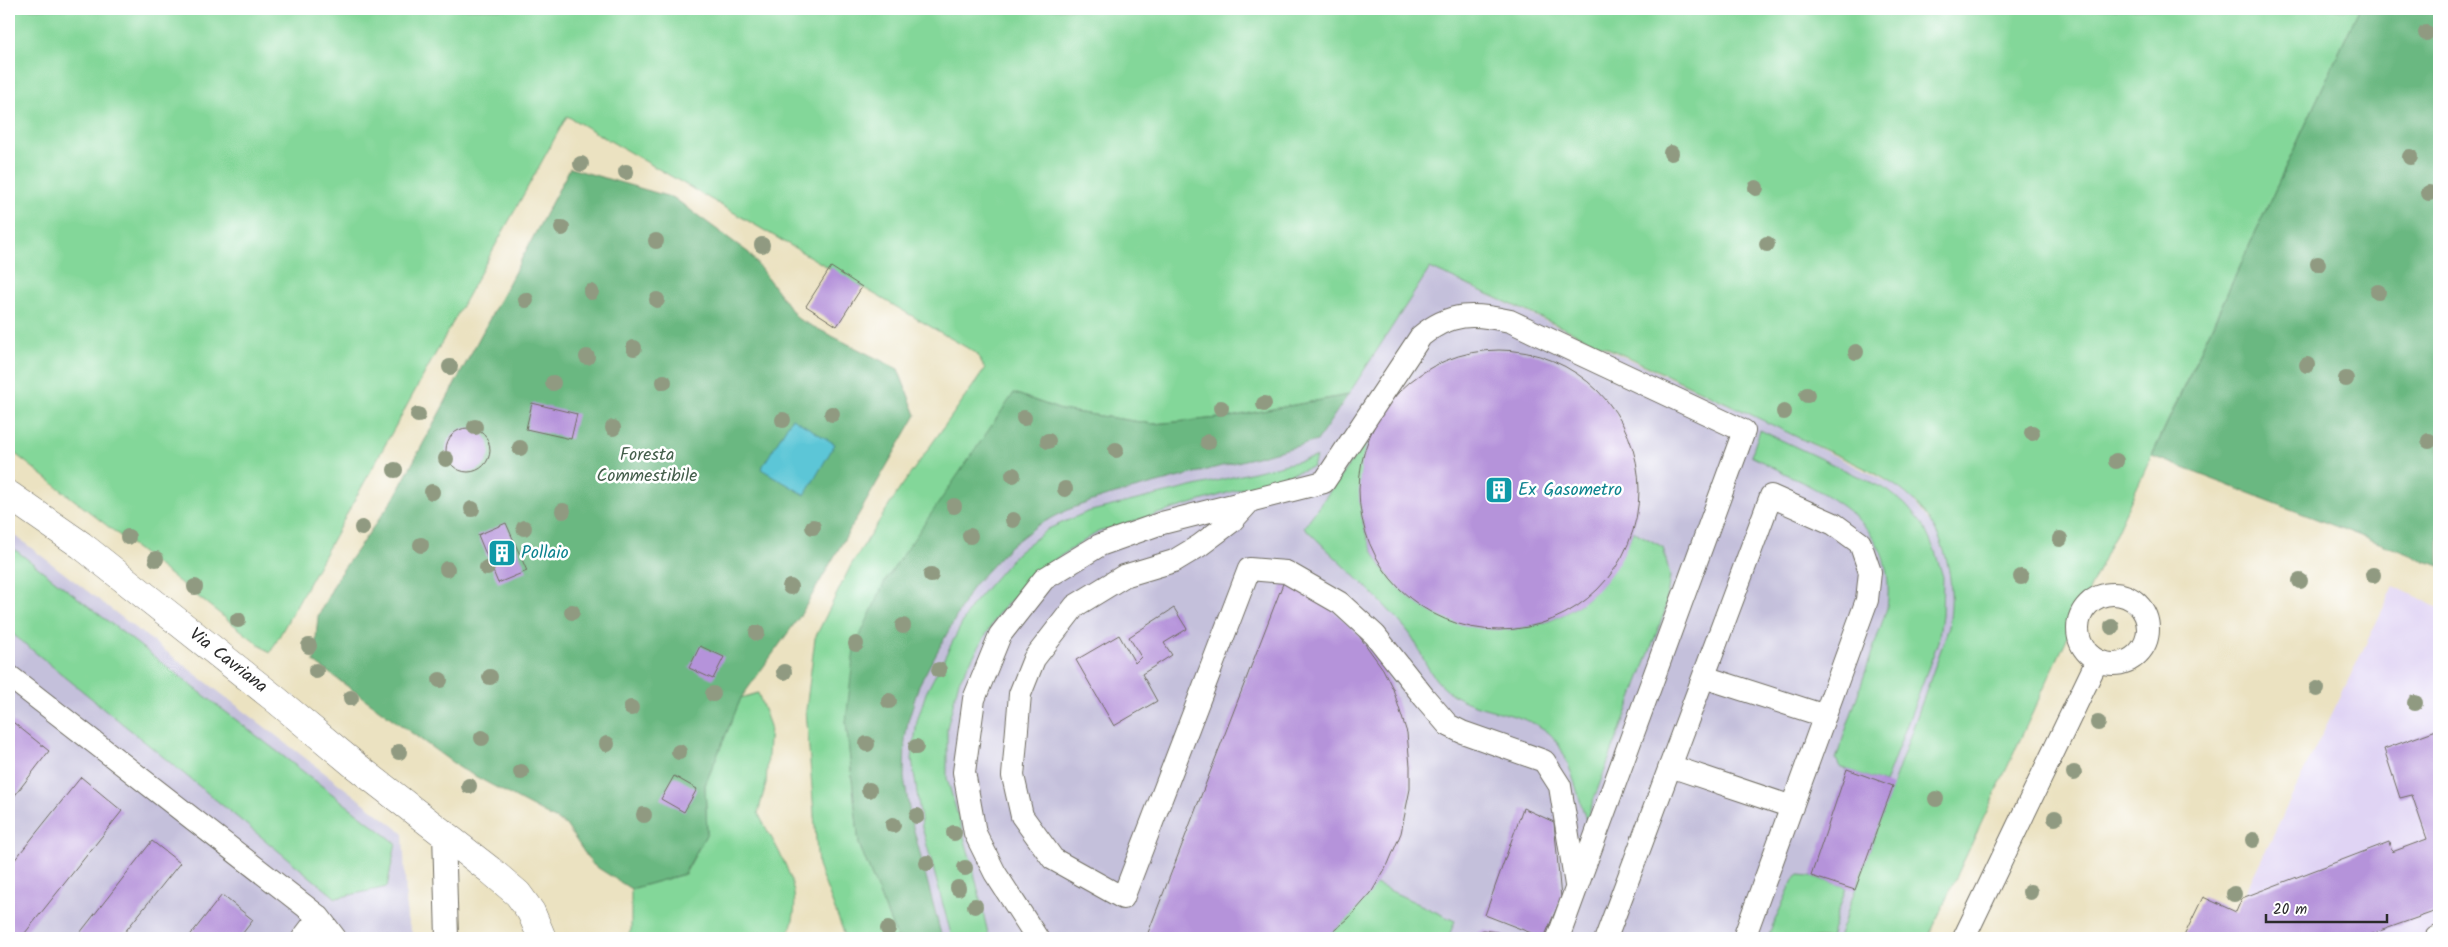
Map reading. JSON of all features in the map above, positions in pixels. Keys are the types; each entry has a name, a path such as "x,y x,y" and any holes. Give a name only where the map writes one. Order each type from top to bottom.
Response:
{"street":[{"name":"Via Cavriana","path":"9,494 80,545 274,698 356,766 444,832 518,894 531,912 542,938"}],"lane":[{"path":"1037,938 995,873 975,833 964,772 974,699 1000,635 1044,579 1100,545 1162,523 1324,482 1421,336 1432,327 1456,316 1482,315 1510,321 1744,431 1558,938"},
{"path":"1606,938 1771,496 1834,524 1860,543 1870,572 1867,600 1744,938"},
{"path":"1251,500 1231,522 1199,546 1174,561 1124,576 1075,606 1034,659 1020,694 1013,776 1022,816 1053,860 1123,898 1249,569 1286,572 1340,603 1375,635 1448,725 1462,732 1544,761 1560,786 1576,887"},
{"path":"1964,938 2097,661"},
{"path":"9,676 319,917 335,938"},
{"path":"1704,677 1825,716"},
{"path":"1670,766 1792,806"},
{"path":"444,832 447,938"},
{"path":"303,938 319,917"}],"shaded area":[{"path":"1430,268 1764,421 1896,486 1912,499 1936,530 1950,567 1952,607 1949,627 1838,938 942,938 910,815 904,777 905,740 908,721 919,685 973,586 1009,547 1038,525 1070,509 1104,497 1317,441"},
{"path":"9,531 403,833 407,919 414,938 9,938"},
{"path":"2394,586 2439,608 2439,938 2223,938"}],"green space":[{"path":"9,9 2359,9 1928,938 1838,938 1949,627 1951,609 1950,575 1941,542 1923,512 1900,489 1856,464 1659,371 1430,268 1348,395 1230,417 1153,424 1061,410 1014,393 846,722 859,844 897,938 846,938 818,866 806,710 815,638 851,565 899,490 985,369 976,353 567,116 270,653 9,449"},
{"path":"2359,9 2439,9 2439,566 2152,456"},
{"name":"Foresta Commestibile","path":"570,168 674,198 749,253 798,319 898,369 916,415 800,616 741,698 705,785 707,833 684,874 631,889 592,864 566,825 460,768 314,662 318,616 339,575 394,498"},
{"path":"1014,393 1061,410 1153,424 1230,417 1348,395 1317,441 1104,497 1070,509 1038,525 1009,547 973,586 919,685 908,721 905,740 904,777 910,815 942,938 897,938 859,844 846,722 854,649 885,581"},
{"path":"1760,430 1887,490 1905,504 1923,525 1935,551 1943,577 1942,616 1938,642 1885,783 1840,767 1836,759 1887,608 1887,577 1880,550 1867,529 1849,511 1827,496 1751,456"},
{"path":"1371,434 1360,499 1374,553 1406,594 1451,620 1502,630 1554,619 1599,587 1633,531 1663,547 1670,576 1665,611 1586,820 1576,786 1562,750 1549,733 1524,719 1467,702 1442,686 1430,672 1406,629 1304,527"},
{"path":"1316,457 1313,467 1098,532 1040,569 998,614 959,681 947,728 947,778 973,868 989,938 952,938 922,827 912,759 917,721 926,693 971,606 1017,553 1048,529 1087,512"},
{"path":"9,545 396,843 387,887 336,898 9,631"},
{"path":"758,693 770,726 766,784 758,813 782,858 793,889 795,905 793,921 786,938 626,938 631,930 631,889 685,874 707,833 705,785 741,698"},
{"path":"1799,875 1811,876 1846,887 1830,938 1767,938 1793,880"},
{"path":"1376,884 1455,921 1448,938 1325,938 1348,919"}],"water":[{"path":"792,418 835,444 805,495 761,469"}],"building":[{"path":"831,267 862,287 837,326 806,306"},
{"name":"Ex Gasometro","path":"1499,350 1540,356 1577,374 1598,391 1615,412 1633,449 1639,490 1633,531 1615,568 1598,589 1577,606 1540,624 1499,630 1458,624 1421,606 1400,589 1383,568 1365,531 1359,490 1365,449 1383,412 1400,391 1421,374 1458,356"},
{"path":"532,403 577,414 571,439 526,429"},
{"path":"468,428 480,432 486,438 490,450 486,462 480,468 468,472 456,468 450,462 446,450 450,438 456,432"},
{"name":"Pollaio","path":"506,523 527,571 498,583 478,535"},
{"path":"1284,581 1324,603 1357,633 1383,669 1393,689 1407,733 1410,766 1410,789 1401,833 1388,864 1371,893 1348,919 1325,938 1146,938"},
{"path":"1174,608 1187,629 1164,643 1172,655 1142,674 1157,701 1114,726 1076,660 1119,635 1135,663 1141,657 1129,637"},
{"path":"700,646 724,657 713,679 689,668"},
{"path":"9,719 49,751 9,803"},
{"path":"2439,729 2439,910 2360,938 2183,938 2203,897 2236,912 2242,898 2389,842 2392,852 2427,839 2412,795 2400,798 2384,749"},
{"path":"1847,769 1893,786 1855,890 1811,876"},
{"path":"674,776 697,789 684,812 661,799"},
{"path":"81,777 122,811 21,938 9,938 9,867"},
{"path":"1523,808 1554,822 1561,898 1544,938 1485,915"},
{"path":"152,841 180,863 120,938 76,938"},
{"path":"222,895 253,920 239,938 188,938"},
{"path":"1483,930 1497,932 1508,938 1468,938"}],"place":[{"name":"Ex Gasometro","path":"1499,490"},
{"name":"Pollaio","path":"502,553"}]}
